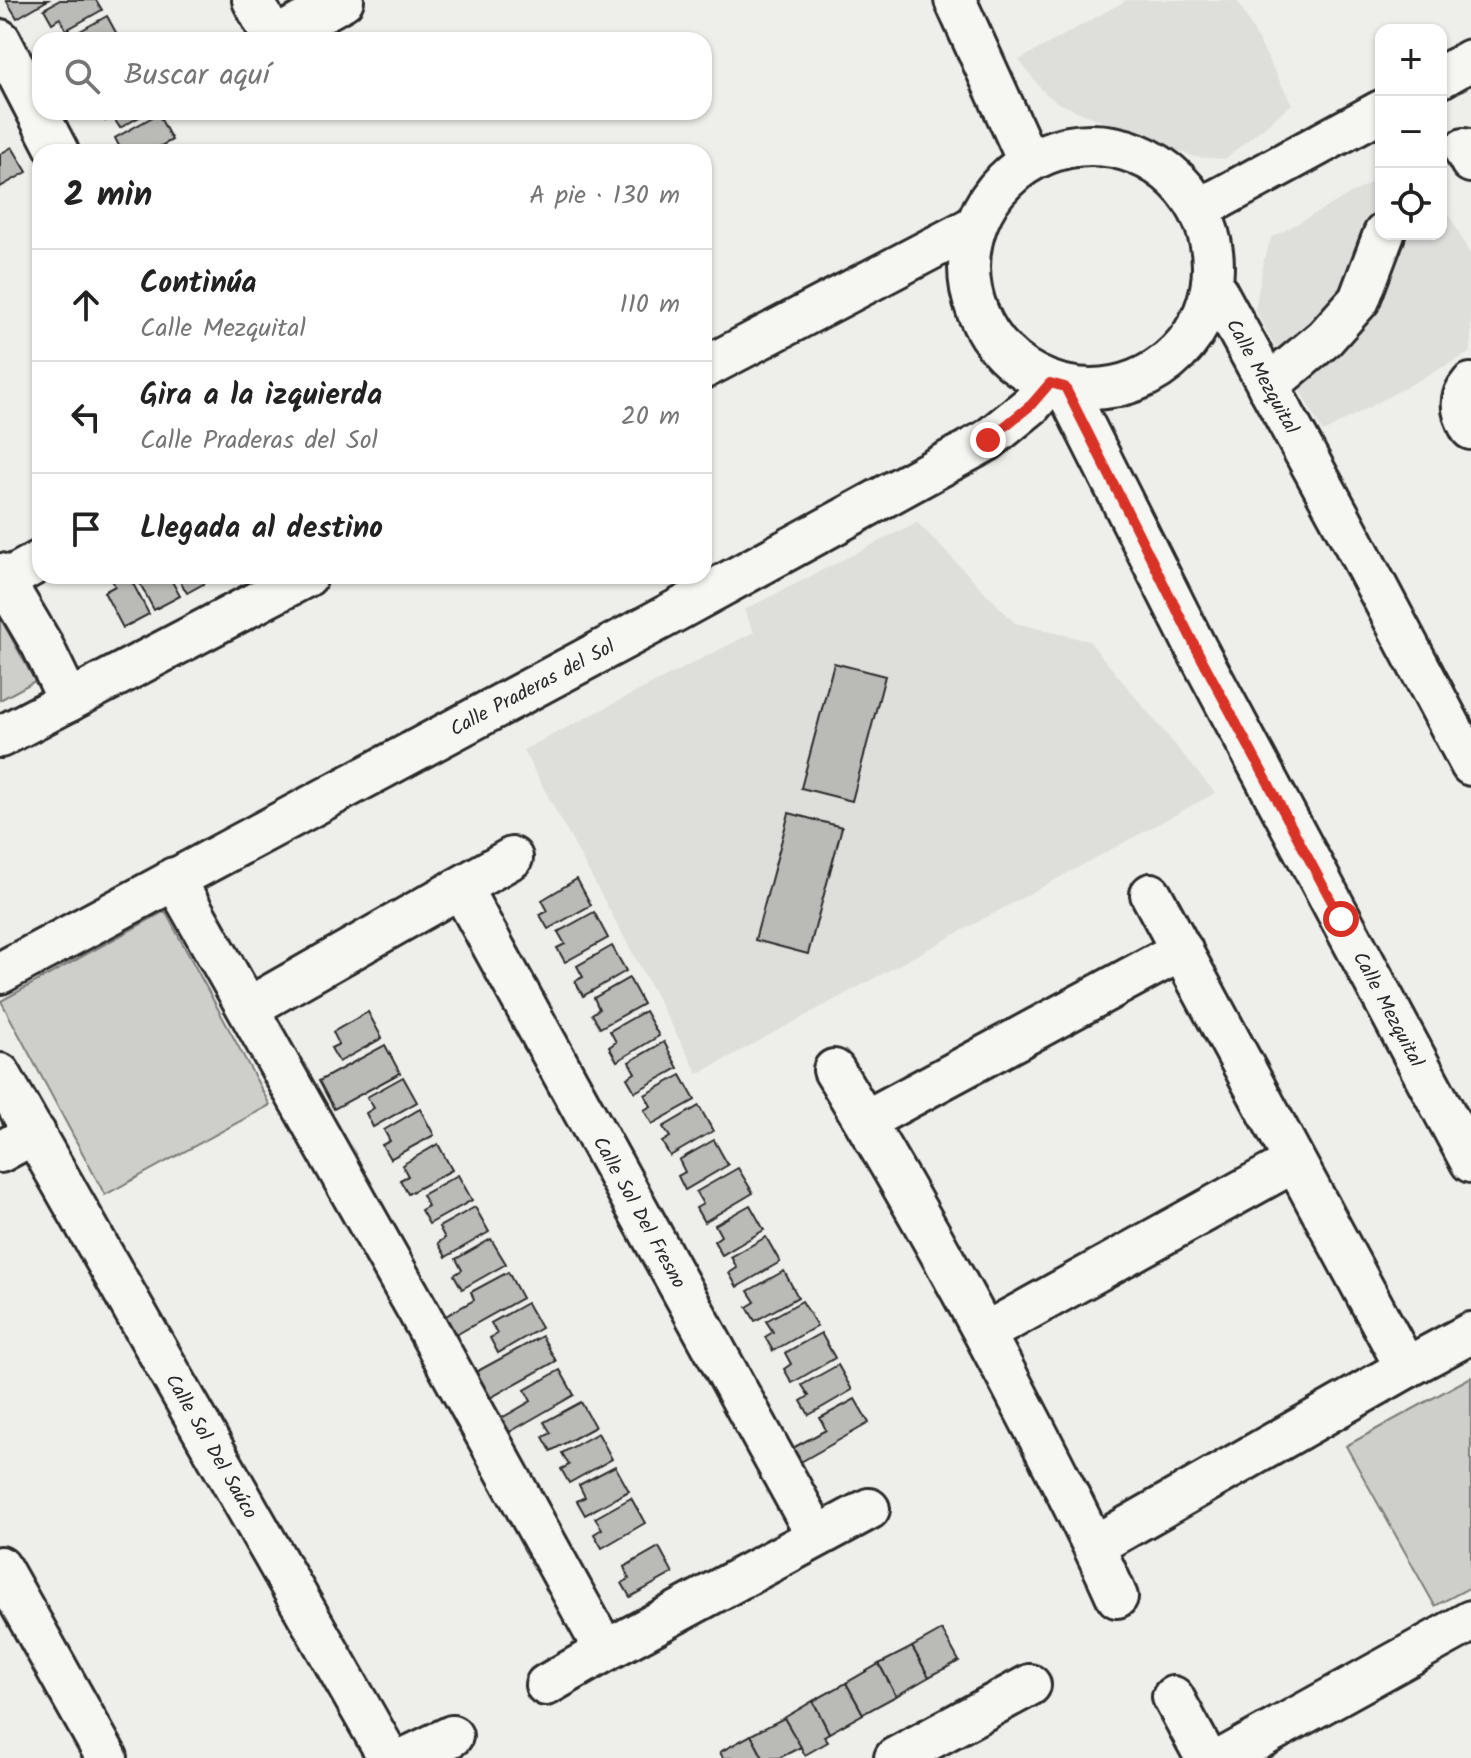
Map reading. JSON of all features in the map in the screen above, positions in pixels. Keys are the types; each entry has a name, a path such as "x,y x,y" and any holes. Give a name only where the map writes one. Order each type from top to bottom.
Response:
{"street":[{"path":"253,0 270,32"},
{"path":"286,32 343,0"},
{"path":"955,0 1028,161"},
{"path":"0,40 32,102"},
{"path":"1447,74 1471,60"},
{"path":"41,120 54,144"},
{"path":"1200,209 1375,124"},
{"path":"1104,144 1130,151 1143,155 1175,177 1200,209 1212,245 1212,283 1201,322 1177,354 1144,377 1106,389 1058,385 1016,365 989,337 973,302 968,264 975,226 996,189 1028,161 1065,146 1104,144"},
{"path":"712,364 975,226"},
{"path":"1268,386 1325,338 1359,300 1382,240"},
{"name":"Calle Mezquital","path":"1212,283 1471,765"},
{"path":"1471,384 1465,391 1462,403 1471,429"},
{"name":"Calle Mezquital","path":"1058,385 1471,1162"},
{"name":"Calle Praderas del Sol","path":"0,973 988,440 1058,385"},
{"path":"32,564 2,577 42,645 69,701"},
{"path":"0,737 292,584"},
{"path":"248,1008 512,858"},
{"path":"174,878 605,1651"},
{"name":"Calle Sol Del Fresno","path":"461,888 817,1536"},
{"path":"1151,894 1406,1368"},
{"path":"865,1121 1182,950"},
{"path":"834,1070 985,1333 1117,1597"},
{"name":"Calle Sol Del Saúco","path":"0,1074 389,1758"},
{"path":"0,1152 35,1133"},
{"path":"985,1333 1294,1162"},
{"path":"1094,1546 1471,1333"},
{"path":"546,1685 869,1509"},
{"path":"0,1567 107,1758"},
{"path":"1224,1758 1471,1621"},
{"path":"919,1752 1030,1685"},
{"path":"1173,1697 1206,1758"},
{"path":"406,1758 452,1736"}],"shaded area":[{"path":"1127,0 1237,0 1292,104 1225,159 1195,157 1056,102 1042,90 1019,60"},
{"path":"1375,180 1375,240 1447,240 1447,210 1471,256 1471,352 1323,432 1255,310 1271,238"},
{"path":"917,522 1015,623 1089,641 1215,793 698,1074 523,750 754,632 744,610"},
{"path":"0,617 35,681 0,700"},
{"path":"165,911 270,1105 105,1195 1,1001"},
{"path":"1471,1377 1471,1587 1435,1606 1346,1446"}],"building":[{"path":"6,0 48,0 17,18"},
{"path":"60,0 96,0 102,10 66,30 60,18 52,23 44,9"},
{"path":"107,16 116,32 78,32"},
{"path":"115,120 134,120 120,128"},
{"path":"147,120 161,120 172,140 165,144 118,144 115,138"},
{"path":"12,147 27,172 0,187 0,154"},
{"path":"133,584 149,614 123,628 104,592 115,586"},
{"path":"140,584 173,584 180,596 154,610"},
{"path":"182,584 203,584 187,593"},
{"path":"834,663 885,676 852,801 801,788"},
{"path":"789,813 842,827 808,954 755,940"},
{"path":"577,879 591,905 548,929 540,915 548,911 542,900"},
{"path":"594,912 608,938 565,962 557,948 565,944 558,932"},
{"path":"612,946 626,971 583,996 575,981 583,977 577,966"},
{"path":"629,978 643,1004 600,1028 592,1014 599,1009 594,998"},
{"path":"645,1011 659,1036 617,1061 609,1047 616,1042 610,1031"},
{"path":"368,1012 382,1038 339,1062 331,1048 339,1044 333,1032"},
{"path":"664,1042 678,1068 635,1092 627,1078 635,1073 629,1062"},
{"path":"385,1045 400,1073 334,1109 319,1081"},
{"path":"681,1075 695,1100 652,1124 644,1110 651,1106 645,1095"},
{"path":"403,1077 417,1102 373,1127 366,1113 374,1108 367,1097"},
{"path":"699,1106 713,1131 670,1156 662,1142 670,1137 663,1127"},
{"path":"420,1109 434,1135 390,1159 382,1145 390,1141 384,1130"},
{"path":"714,1140 728,1165 685,1190 678,1176 685,1172 679,1160"},
{"path":"438,1144 452,1170 408,1194 400,1180 408,1176 402,1165"},
{"path":"738,1168 753,1193 704,1222 696,1208 703,1204 696,1192"},
{"path":"458,1175 472,1200 429,1224 421,1210 428,1206 422,1195"},
{"path":"750,1205 764,1230 722,1255 714,1241 721,1236 715,1225"},
{"path":"475,1207 489,1232 446,1257 438,1243 445,1238 439,1227"},
{"path":"766,1237 780,1262 737,1287 729,1273 737,1268 731,1257"},
{"path":"491,1239 506,1264 462,1289 454,1275 462,1270 456,1259"},
{"path":"784,1271 798,1297 755,1321 747,1307 755,1302 748,1291"},
{"path":"508,1272 522,1298 454,1336 444,1317 474,1300 471,1292"},
{"path":"802,1301 817,1326 773,1351 765,1337 773,1332 766,1321"},
{"path":"527,1303 541,1328 498,1353 490,1338 497,1334 491,1323"},
{"path":"821,1333 835,1358 792,1383 784,1369 791,1364 785,1353"},
{"path":"542,1336 556,1361 490,1398 476,1372"},
{"path":"838,1365 852,1390 809,1415 801,1401 809,1396 802,1385"},
{"path":"560,1370 574,1395 508,1433 500,1419 531,1401 525,1390"},
{"path":"855,1399 869,1423 799,1463 791,1449 826,1430 820,1418"},
{"path":"581,1402 595,1427 551,1451 543,1437 551,1433 544,1422"},
{"path":"598,1433 612,1459 569,1483 561,1469 569,1465 562,1453"},
{"path":"615,1466 629,1491 585,1515 577,1501 585,1497 579,1485"},
{"path":"631,1498 645,1523 602,1548 594,1534 602,1529 595,1518"},
{"path":"659,1547 673,1573 630,1597 622,1583 629,1579 624,1567"},
{"path":"942,1630 959,1661 929,1677 912,1647"},
{"path":"912,1647 929,1677 896,1696 879,1664"},
{"path":"879,1664 896,1696 863,1714 846,1683"},
{"path":"846,1683 863,1714 829,1733 813,1701"},
{"path":"813,1701 829,1733 824,1736 828,1742 805,1755 784,1718"},
{"path":"784,1718 801,1747 779,1758 763,1758 751,1735"},
{"path":"751,1735 763,1758 723,1758 720,1752"}],"route":[{"path":"988,440 1031,405 1050,383 1065,387 1196,648 1341,919"}]}
